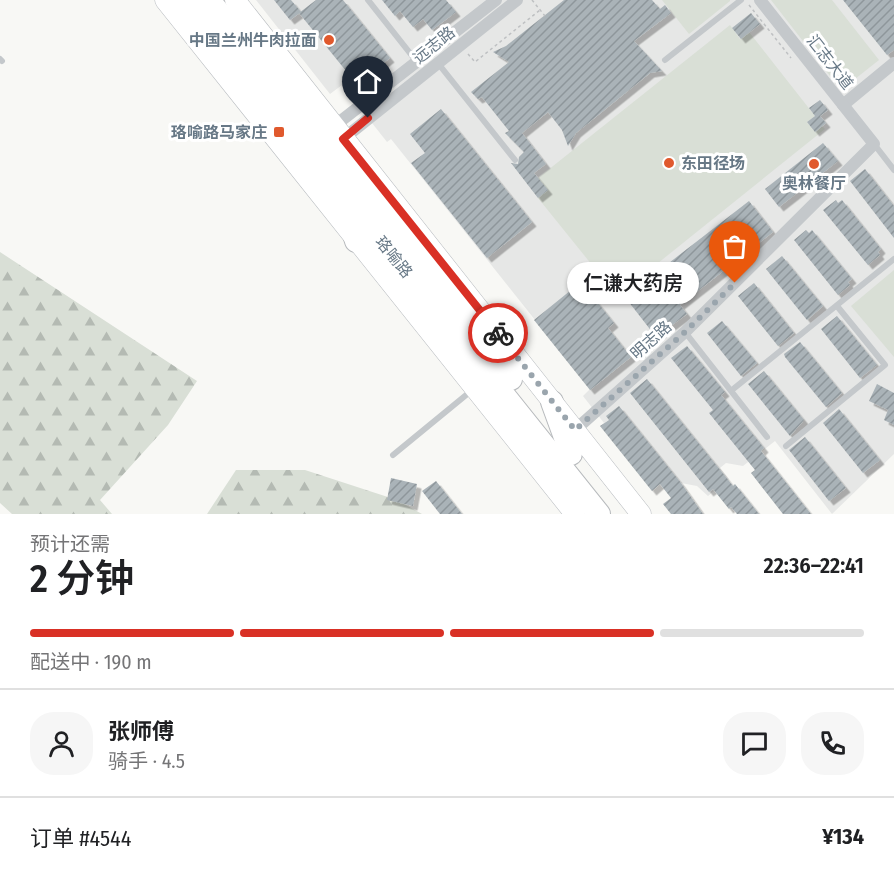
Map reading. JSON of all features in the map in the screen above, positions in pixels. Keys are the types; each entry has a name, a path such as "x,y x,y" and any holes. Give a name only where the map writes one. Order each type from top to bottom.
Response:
{"highway":[{"name":"珞喻路","path":"189,0 344,181 571,454 618,514"},
{"name":"珞喻路","path":"209,0 344,181 599,514"},
{"path":"338,133 344,181 356,241"},
{"path":"552,402 571,454"},
{"path":"579,489 588,514"}],"main road":[{"path":"165,0 575,514"},
{"path":"235,0 641,514"}],"street":[{"name":"远志路","path":"338,133 417,62 496,0"},
{"name":"远志路","path":"338,133 438,63 517,0"},
{"name":"汇志大道","path":"760,0 874,144"},
{"path":"843,105 894,63"},
{"name":"明志路","path":"575,430 685,332 874,144"}],"lane":[{"path":"368,0 417,62"},
{"path":"664,60 741,0"},
{"path":"429,52 515,160"},
{"path":"874,144 894,170"},
{"path":"732,390 894,259"},
{"path":"786,446 885,365 837,306"},
{"path":"685,332 767,437"},
{"path":"393,455 475,388"}],"path":[{"path":"532,0 545,16"},
{"path":"468,54 475,62 540,10"}],"shaded area":[{"path":"256,0 894,0 894,454 832,514 775,441 743,466 726,463 720,468 729,479 708,496 697,486 681,483 609,420 604,423 583,396 590,389 391,139 387,142 342,85 330,94"}],"green space":[{"path":"662,0 730,0 730,1 689,34"},
{"path":"771,0 832,0 879,60 841,90"},
{"name":"东田径场","path":"730,25 740,39 749,32 815,116 807,122 814,131 822,126 825,129 617,296 538,198 538,178"},
{"path":"0,252 197,381 168,425 100,500 112,514 12,514 0,503"},
{"path":"894,270 894,357 851,306"},
{"path":"236,470 305,470 397,500 422,514 207,514"}],"building":[{"path":"274,0 291,0 301,12 290,20"},
{"path":"316,0 343,0 390,58 371,73 365,66 351,77 299,13"},
{"path":"382,0 446,0 456,12 432,30 423,19 413,27 400,11 395,16"},
{"path":"564,0 652,0 660,9 665,5 671,13 634,41 662,71 650,73 576,133 568,146 562,130 548,112 522,133 546,164 534,173 548,190 538,198 511,163 518,164 519,157 524,152 505,133 509,131 482,97 478,99 471,92 509,62 493,52 506,46"},
{"path":"843,0 894,0 894,50 887,55"},
{"path":"751,13 760,24 741,39 732,28"},
{"path":"820,100 828,110 820,116 826,123 815,132 807,122 815,116 809,108"},
{"path":"441,109 532,222 487,258 411,163 425,153 410,134"},
{"path":"823,143 838,161 779,207 765,189"},
{"path":"865,169 894,206 894,238 850,181"},
{"path":"836,200 838,203 842,200 881,249 878,252 880,255 868,265 823,210"},
{"path":"749,201 773,232 680,305 687,314 656,337 625,297"},
{"path":"806,230 809,233 812,230 852,279 848,282 850,285 838,295 794,240"},
{"path":"782,256 823,306 807,320 766,269"},
{"path":"581,282 614,323 608,328 631,357 590,390 534,320"},
{"path":"754,283 794,333 778,346 738,296"},
{"path":"837,316 877,365 860,378 821,329"},
{"path":"722,321 757,363 741,376 707,333"},
{"path":"800,342 842,393 826,407 785,357 784,354"},
{"path":"687,346 725,392 721,395 764,448 761,451 811,514 783,514 751,473 755,470 709,413 713,410 671,358"},
{"path":"764,371 804,420 790,436 748,384"},
{"path":"647,379 733,486 735,484 759,514 737,514 731,507 729,509 713,489 709,492 630,393"},
{"path":"877,384 894,393 894,425 884,420 888,410 869,401"},
{"path":"619,406 703,514 671,514 663,504 671,498 660,484 652,491 600,426 609,420 606,416"},
{"path":"839,409 880,460 863,473 823,423"},
{"path":"805,437 846,488 829,501 789,450"},
{"path":"391,478 417,484 413,506 387,500"},
{"path":"436,481 462,514 440,514 422,491"}],"way so far":[{"path":"498,333 575,430 685,332 735,283"}],"place":[{"name":"中国兰州牛肉拉面","path":"329,40"},
{"name":"珞喻路马家庄","path":"279,132"},
{"name":"东田径场","path":"669,163"},
{"name":"奥林餐厅","path":"814,164"},
{"name":"仁谦大药房","path":"735,283"}],"route":[{"path":"368,118 343,139 498,333"}]}
